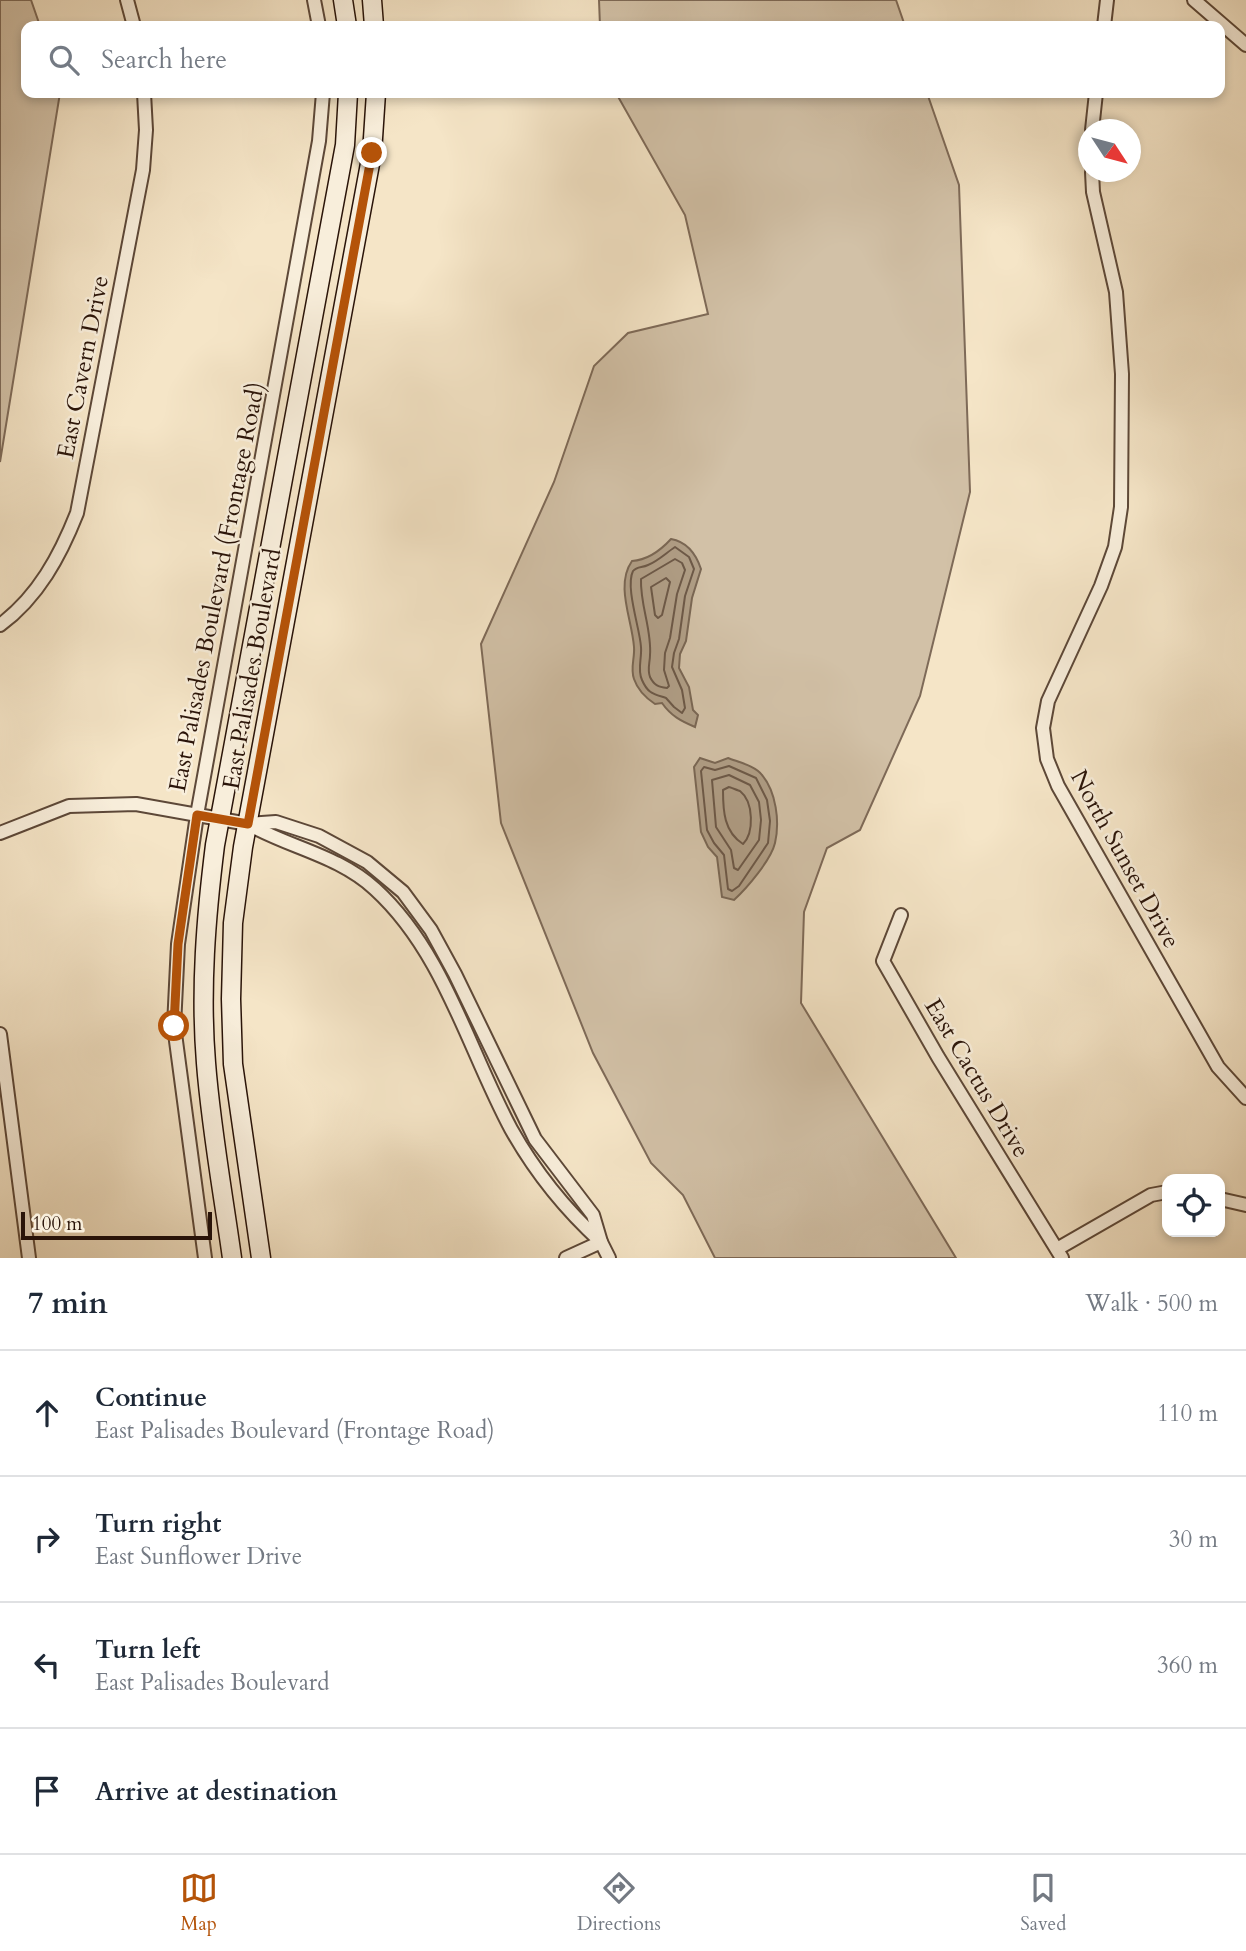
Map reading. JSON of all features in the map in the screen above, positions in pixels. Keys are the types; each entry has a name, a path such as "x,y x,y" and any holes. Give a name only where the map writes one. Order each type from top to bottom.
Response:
{"street":[{"path":"127,0 133,21"},
{"path":"314,0 318,21"},
{"path":"343,0 346,21"},
{"path":"372,0 374,21"},
{"path":"1105,21 1107,0"},
{"path":"1194,0 1218,21"},
{"path":"1225,27 1246,45"},
{"name":"East Cavern Drive","path":"0,625 12,617 48,574 77,513 142,170 146,131 144,98"},
{"name":"East Palisades Boulevard (Frontage Road)","path":"205,1258 174,1026 178,944 197,815 303,235 323,98"},
{"name":"East Palisades Boulevard","path":"232,1258 206,1063 204,1021 207,914 215,845 345,145 348,98"},
{"name":"East Palisades Boulevard","path":"261,1258 233,1064 233,923 248,824 372,153 376,98"},
{"path":"1093,119 1095,98"},
{"name":"North Sunset Drive","path":"1092,182 1116,292 1122,374 1121,507 1115,547 1101,586 1048,701 1043,728 1047,759 1058,786 1218,1067 1246,1098"},
{"path":"0,833 69,806 136,804 248,824 276,822 319,835 367,862 403,892 431,930 450,963 535,1139 593,1215 609,1258"},
{"path":"248,824 270,836 296,844 348,868 374,887 394,908 428,952 524,1151 580,1223 601,1242"},
{"name":"East Cactus Drive","path":"901,915 883,961 938,1057 1060,1254"},
{"path":"418,939 431,930"},
{"path":"0,1034 6,1146 29,1258"},
{"path":"490,1084 504,1077"},
{"path":"1060,1254 1151,1195 1162,1193"},
{"path":"1225,1200 1246,1205"},
{"path":"566,1258 601,1242"}],"shaded area":[{"path":"0,0 31,0 38,21 21,21 21,98 59,98 0,462"},
{"path":"599,0 896,0 903,21 600,21"},
{"path":"619,98 929,98 959,185 970,492 920,696 860,830 827,848 804,912 801,1003 956,1258 715,1258 683,1195 651,1163 593,1053 501,823 481,644 554,482 594,366 628,333 708,314 685,215"}],"water":[{"path":"671,539 690,550 701,569 692,598 679,668 689,687 693,710 698,715 695,727 677,718 662,703 655,704 648,699 638,687 633,675 633,636 625,591 627,570 632,561 653,554"},
{"path":"700,758 715,763 728,758 751,767 762,775 774,798 777,825 773,850 758,873 734,900 722,897 717,857 708,847 701,832 694,767"}],"route":[{"path":"174,1026 178,944 197,815 248,824 372,153"}]}
